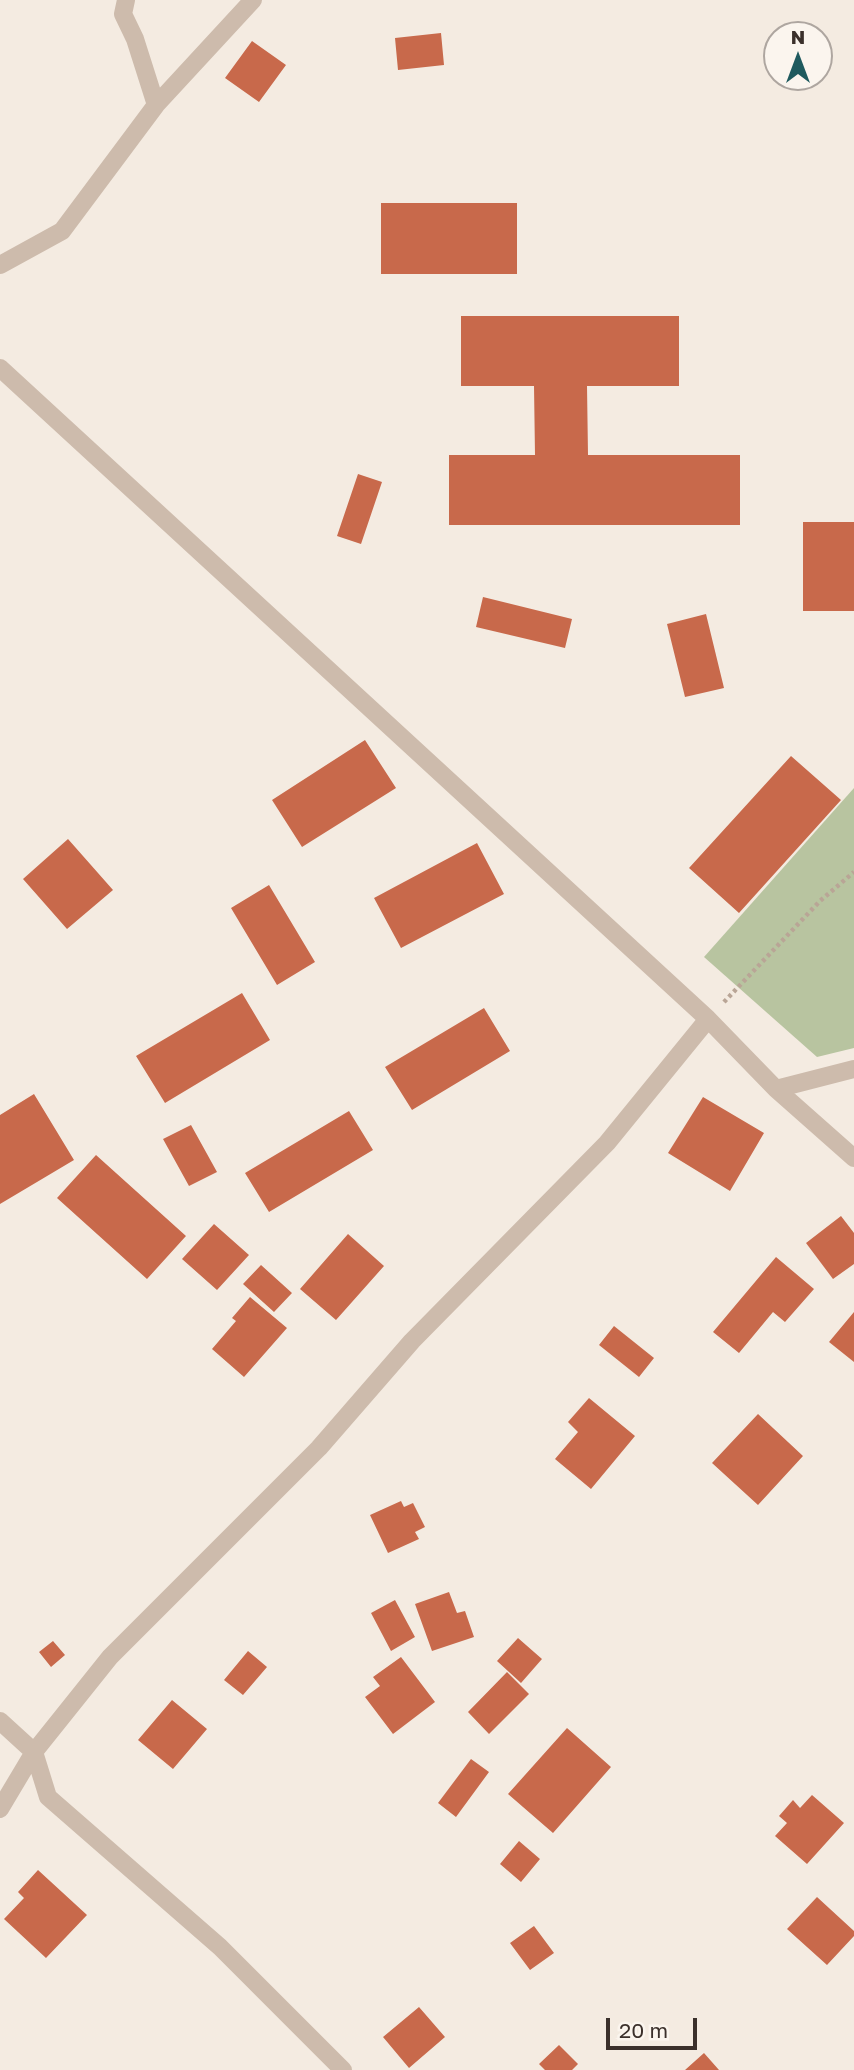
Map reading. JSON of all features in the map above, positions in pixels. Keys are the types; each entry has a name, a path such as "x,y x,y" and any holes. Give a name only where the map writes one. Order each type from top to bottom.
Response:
{"street":[{"path":"125,0 123,14 135,39 156,105"},
{"path":"0,265 62,231 156,105 253,0"},
{"path":"0,368 708,1019 776,1089 854,1158"},
{"path":"0,1809 34,1752 110,1657 319,1448 412,1341 607,1143 708,1019"},
{"path":"776,1089 854,1069"},
{"path":"0,1721 34,1752 48,1797 220,1947 343,2070"}],"path":[{"path":"708,1019 820,901 854,872"}],"green space":[{"path":"854,788 854,1048 817,1057 704,957"}],"building":[{"path":"441,33 444,65 398,70 395,38"},
{"path":"252,41 286,65 259,102 225,78"},
{"path":"381,203 517,203 517,274 381,274"},
{"path":"461,316 679,316 679,386 587,386 588,455 740,455 740,525 449,525 449,455 535,455 534,386 461,386"},
{"path":"358,474 382,482 361,544 337,536"},
{"path":"803,522 854,522 854,611 803,611"},
{"path":"483,597 572,619 565,648 476,627"},
{"path":"706,614 724,688 685,697 667,624"},
{"path":"365,740 396,788 302,847 272,800"},
{"path":"791,756 841,800 739,913 689,868"},
{"path":"68,839 113,890 67,929 23,879"},
{"path":"477,843 504,894 401,948 374,898"},
{"path":"269,885 315,962 277,985 231,908"},
{"path":"242,993 270,1040 165,1103 136,1056"},
{"path":"484,1008 510,1051 412,1110 385,1067"},
{"path":"34,1094 74,1160 0,1204 0,1115"},
{"path":"703,1097 764,1133 730,1191 668,1153"},
{"path":"349,1111 373,1150 269,1212 245,1173"},
{"path":"191,1125 217,1172 189,1186 163,1139"},
{"path":"96,1155 186,1236 147,1279 57,1198"},
{"path":"841,1216 854,1233 854,1264 833,1279 806,1243"},
{"path":"214,1224 249,1255 217,1290 182,1259"},
{"path":"348,1234 384,1266 336,1320 300,1289"},
{"path":"776,1257 814,1289 785,1322 773,1312 739,1353 713,1332"},
{"path":"261,1265 292,1293 274,1312 243,1284"},
{"path":"250,1297 287,1328 244,1377 212,1349 236,1321 232,1318"},
{"path":"854,1312 854,1362 829,1342"},
{"path":"614,1326 654,1358 639,1377 599,1345"},
{"path":"589,1398 635,1436 591,1489 555,1459 578,1432 568,1422"},
{"path":"758,1414 803,1456 758,1505 712,1463"},
{"path":"401,1501 404,1507 413,1503 425,1527 415,1532 419,1539 388,1553 370,1515"},
{"path":"449,1592 457,1613 465,1611 474,1637 432,1651 415,1604"},
{"path":"395,1600 415,1637 391,1651 371,1613"},
{"path":"518,1638 542,1659 521,1683 497,1661"},
{"path":"53,1641 65,1655 51,1667 39,1652"},
{"path":"248,1651 267,1667 243,1695 224,1680"},
{"path":"401,1657 435,1702 393,1734 365,1697 380,1686 373,1677"},
{"path":"507,1672 529,1694 489,1734 468,1712"},
{"path":"172,1700 207,1729 173,1769 138,1740"},
{"path":"567,1728 611,1767 553,1833 508,1794"},
{"path":"471,1759 489,1772 456,1817 438,1803"},
{"path":"812,1795 844,1823 807,1864 775,1836 787,1823 779,1816 793,1800 800,1808"},
{"path":"519,1841 540,1859 521,1882 500,1864"},
{"path":"38,1870 87,1915 46,1958 4,1919 24,1898 18,1892"},
{"path":"817,1897 854,1931 854,1936 827,1965 787,1929"},
{"path":"534,1926 554,1953 530,1970 510,1943"},
{"path":"419,2007 445,2037 409,2068 383,2037"},
{"path":"559,2045 578,2064 572,2070 545,2070 539,2064"},
{"path":"704,2053 719,2070 685,2070"}]}
